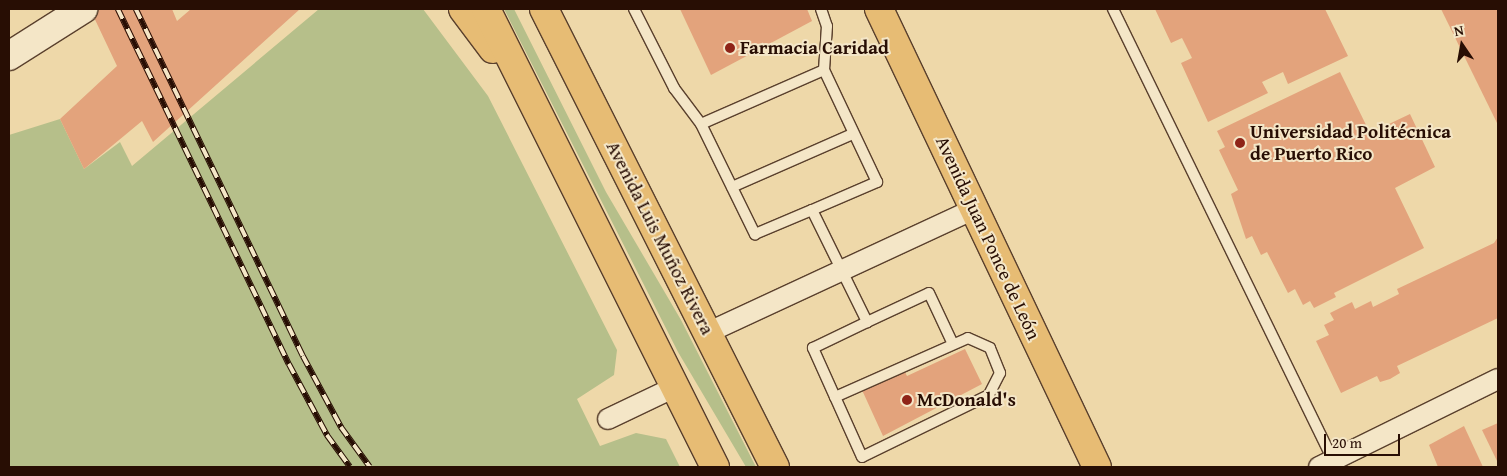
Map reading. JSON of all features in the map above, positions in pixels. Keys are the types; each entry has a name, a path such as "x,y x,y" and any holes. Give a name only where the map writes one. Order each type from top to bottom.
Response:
{"main road":[{"path":"9,56 83,9"},
{"path":"463,9 479,36 516,72"},
{"path":"486,9 715,467"},
{"name":"Avenida Luis Muñoz Rivera","path":"544,9 775,467"},
{"name":"Avenida Juan Ponce de León","path":"879,9 1097,467"}],"street":[{"path":"707,333 974,209"},
{"path":"1326,464 1498,379"},
{"path":"608,419 675,388"}],"lane":[{"path":"634,9 674,88 701,124 755,234 877,182 824,70 827,26 821,9"},
{"path":"1113,9 1326,464"},
{"path":"701,124 824,70"},
{"path":"732,187 853,134"},
{"path":"812,210 867,322"},
{"path":"835,397 952,342 968,338 990,348 1000,373 989,394 862,457 835,397 813,348 929,293 952,342"}],"green space":[{"path":"319,9 423,9 488,96 617,350 614,375 577,399 600,446 636,433 666,439 680,467 9,467 9,135 60,119 84,169 120,142 132,166"},
{"path":"504,9 514,9 606,192 681,320 756,467 746,467 678,352"}],"building":[{"path":"90,9 172,9 177,21 191,9 300,9 153,142 142,121 84,169 60,119 117,66"},
{"name":"Farmacia Caridad","path":"680,9 807,9 812,21 711,75"},
{"path":"1155,9 1325,9 1348,56 1288,84 1283,72 1262,82 1268,93 1208,122 1181,63 1192,58 1182,38 1171,43"},
{"path":"1441,9 1498,9 1498,125"},
{"path":"1340,72 1370,133 1410,114 1435,167 1395,188 1424,248 1334,293 1336,297 1314,308 1310,301 1303,305 1295,289 1288,293 1267,252 1261,255 1252,236 1246,239 1231,194 1238,190 1219,150 1225,147 1217,131"},
{"path":"1498,237 1498,318 1397,366 1400,373 1390,379 1380,382 1377,376 1341,393 1316,341 1329,335 1324,325 1334,320 1330,313 1352,302 1355,309 1371,301 1373,307 1399,294 1397,289 1494,243"},
{"name":"McDonald's","path":"965,349 982,384 883,436 862,390 904,370 907,376"},
{"path":"1498,423 1498,463 1482,430"},
{"path":"1464,426 1483,467 1438,467 1429,445"}],"railway":[{"path":"118,9 289,364 327,435 350,467"},
{"path":"136,9 303,356 341,427 370,467"}],"place":[{"name":"Farmacia Caridad","path":"730,48"},
{"name":"Universidad Politécnica de Puerto Rico","path":"1240,143"},
{"name":"McDonald's","path":"907,400"}]}
